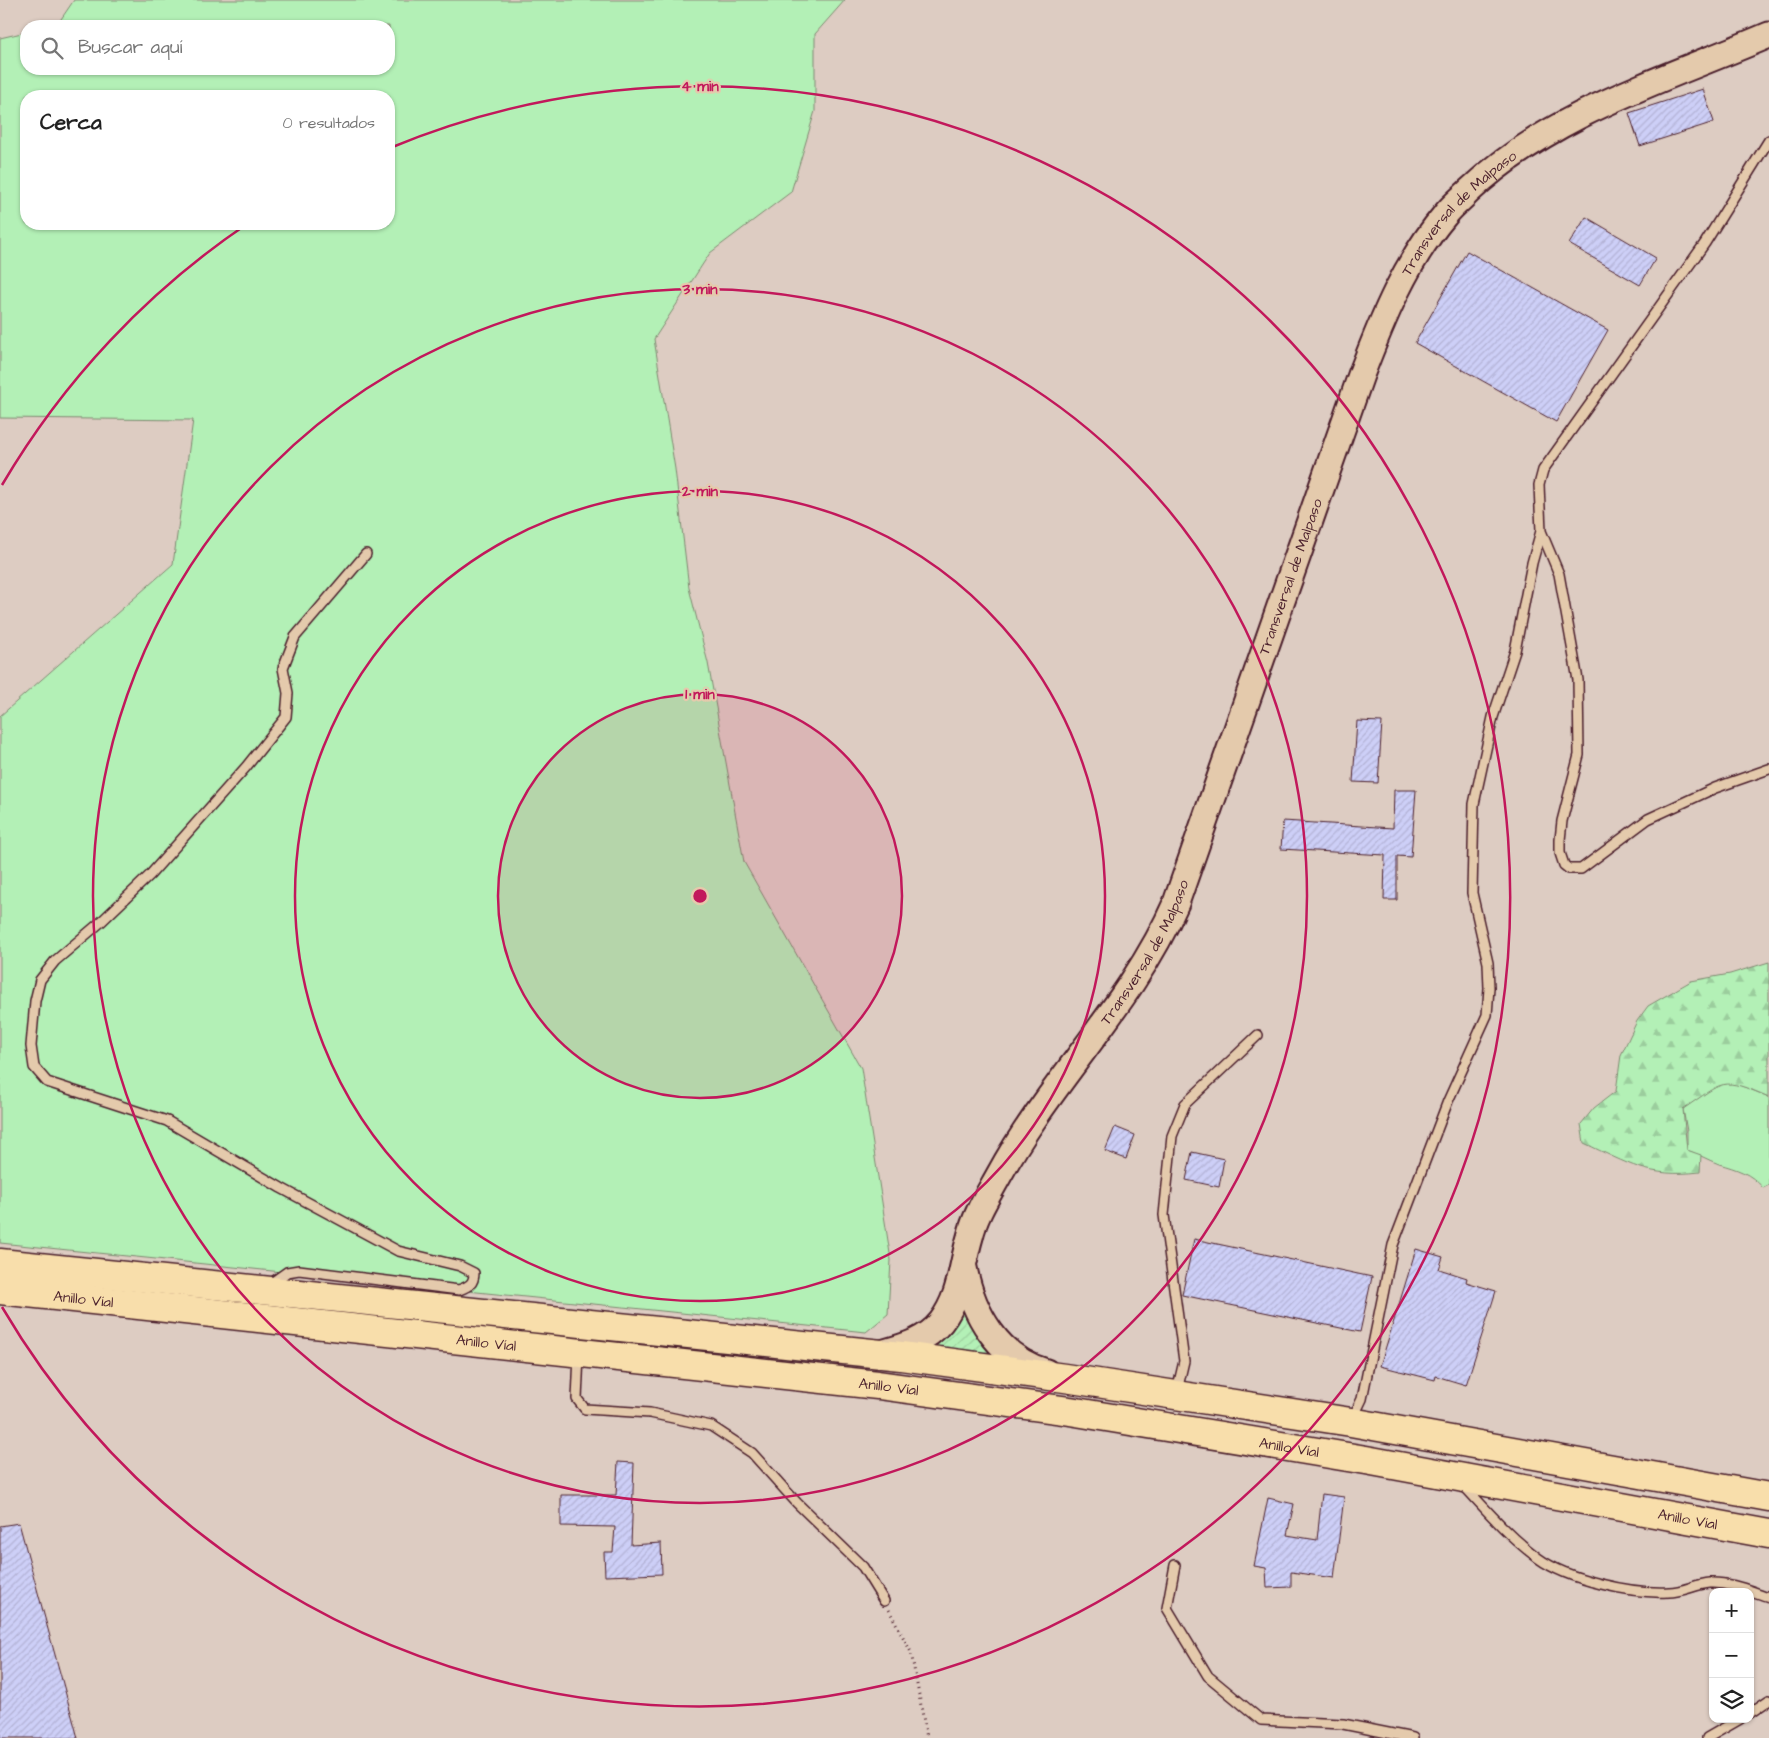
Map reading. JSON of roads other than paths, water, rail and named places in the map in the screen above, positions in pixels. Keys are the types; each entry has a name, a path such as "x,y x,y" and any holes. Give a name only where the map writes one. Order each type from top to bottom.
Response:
{"highway":[{"name":"Anillo Víal","path":"0,1262 876,1354 1065,1378 1351,1422 1769,1497"},
{"name":"Anillo Víal","path":"0,1290 878,1385 1070,1411 1769,1534"}],"main road":[{"name":"Transversal de Malpaso","path":"876,1354 905,1347 924,1337 940,1323 952,1306 960,1287 970,1236 977,1216 1000,1172 1063,1077 1137,976 1163,933 1176,903 1361,375 1383,320 1418,252 1445,214 1493,169 1509,157 1604,104 1769,35"},
{"name":"Transversal de Malpaso","path":"963,1266 968,1292 979,1317 995,1339 1015,1357 1039,1370 1065,1378"}],"lane":[{"path":"1351,1422 1362,1399 1393,1245 1448,1101 1487,1015 1488,963 1472,894 1474,804 1493,717 1515,651 1532,563 1541,531 1539,485 1543,470 1705,243 1769,140"},
{"path":"1541,531 1559,574 1578,680 1579,756 1562,821 1560,853 1564,865 1569,869 1581,868 1648,819 1715,788 1769,769"},
{"path":"261,1289 287,1272 299,1270 459,1290 470,1286 474,1280 474,1273 460,1266 398,1251 281,1188 167,1121 47,1082 34,1067 31,1046 35,1001 40,980 55,961 102,921 150,875 246,767 286,717 288,693 284,668 295,637 366,554"},
{"path":"1176,1396 1184,1360 1164,1215 1172,1136 1185,1104 1258,1034"},
{"path":"579,1353 577,1399 585,1409 650,1413 711,1426 752,1454 797,1503 863,1567 884,1601"},
{"path":"1457,1478 1503,1529 1539,1559 1574,1575 1635,1592 1671,1592 1710,1583 1735,1586 1769,1597"},
{"path":"1175,1565 1168,1608 1208,1676 1261,1720 1343,1724 1413,1738"},
{"path":"1754,1710 1769,1700"},
{"path":"1707,1738 1733,1723"}]}
